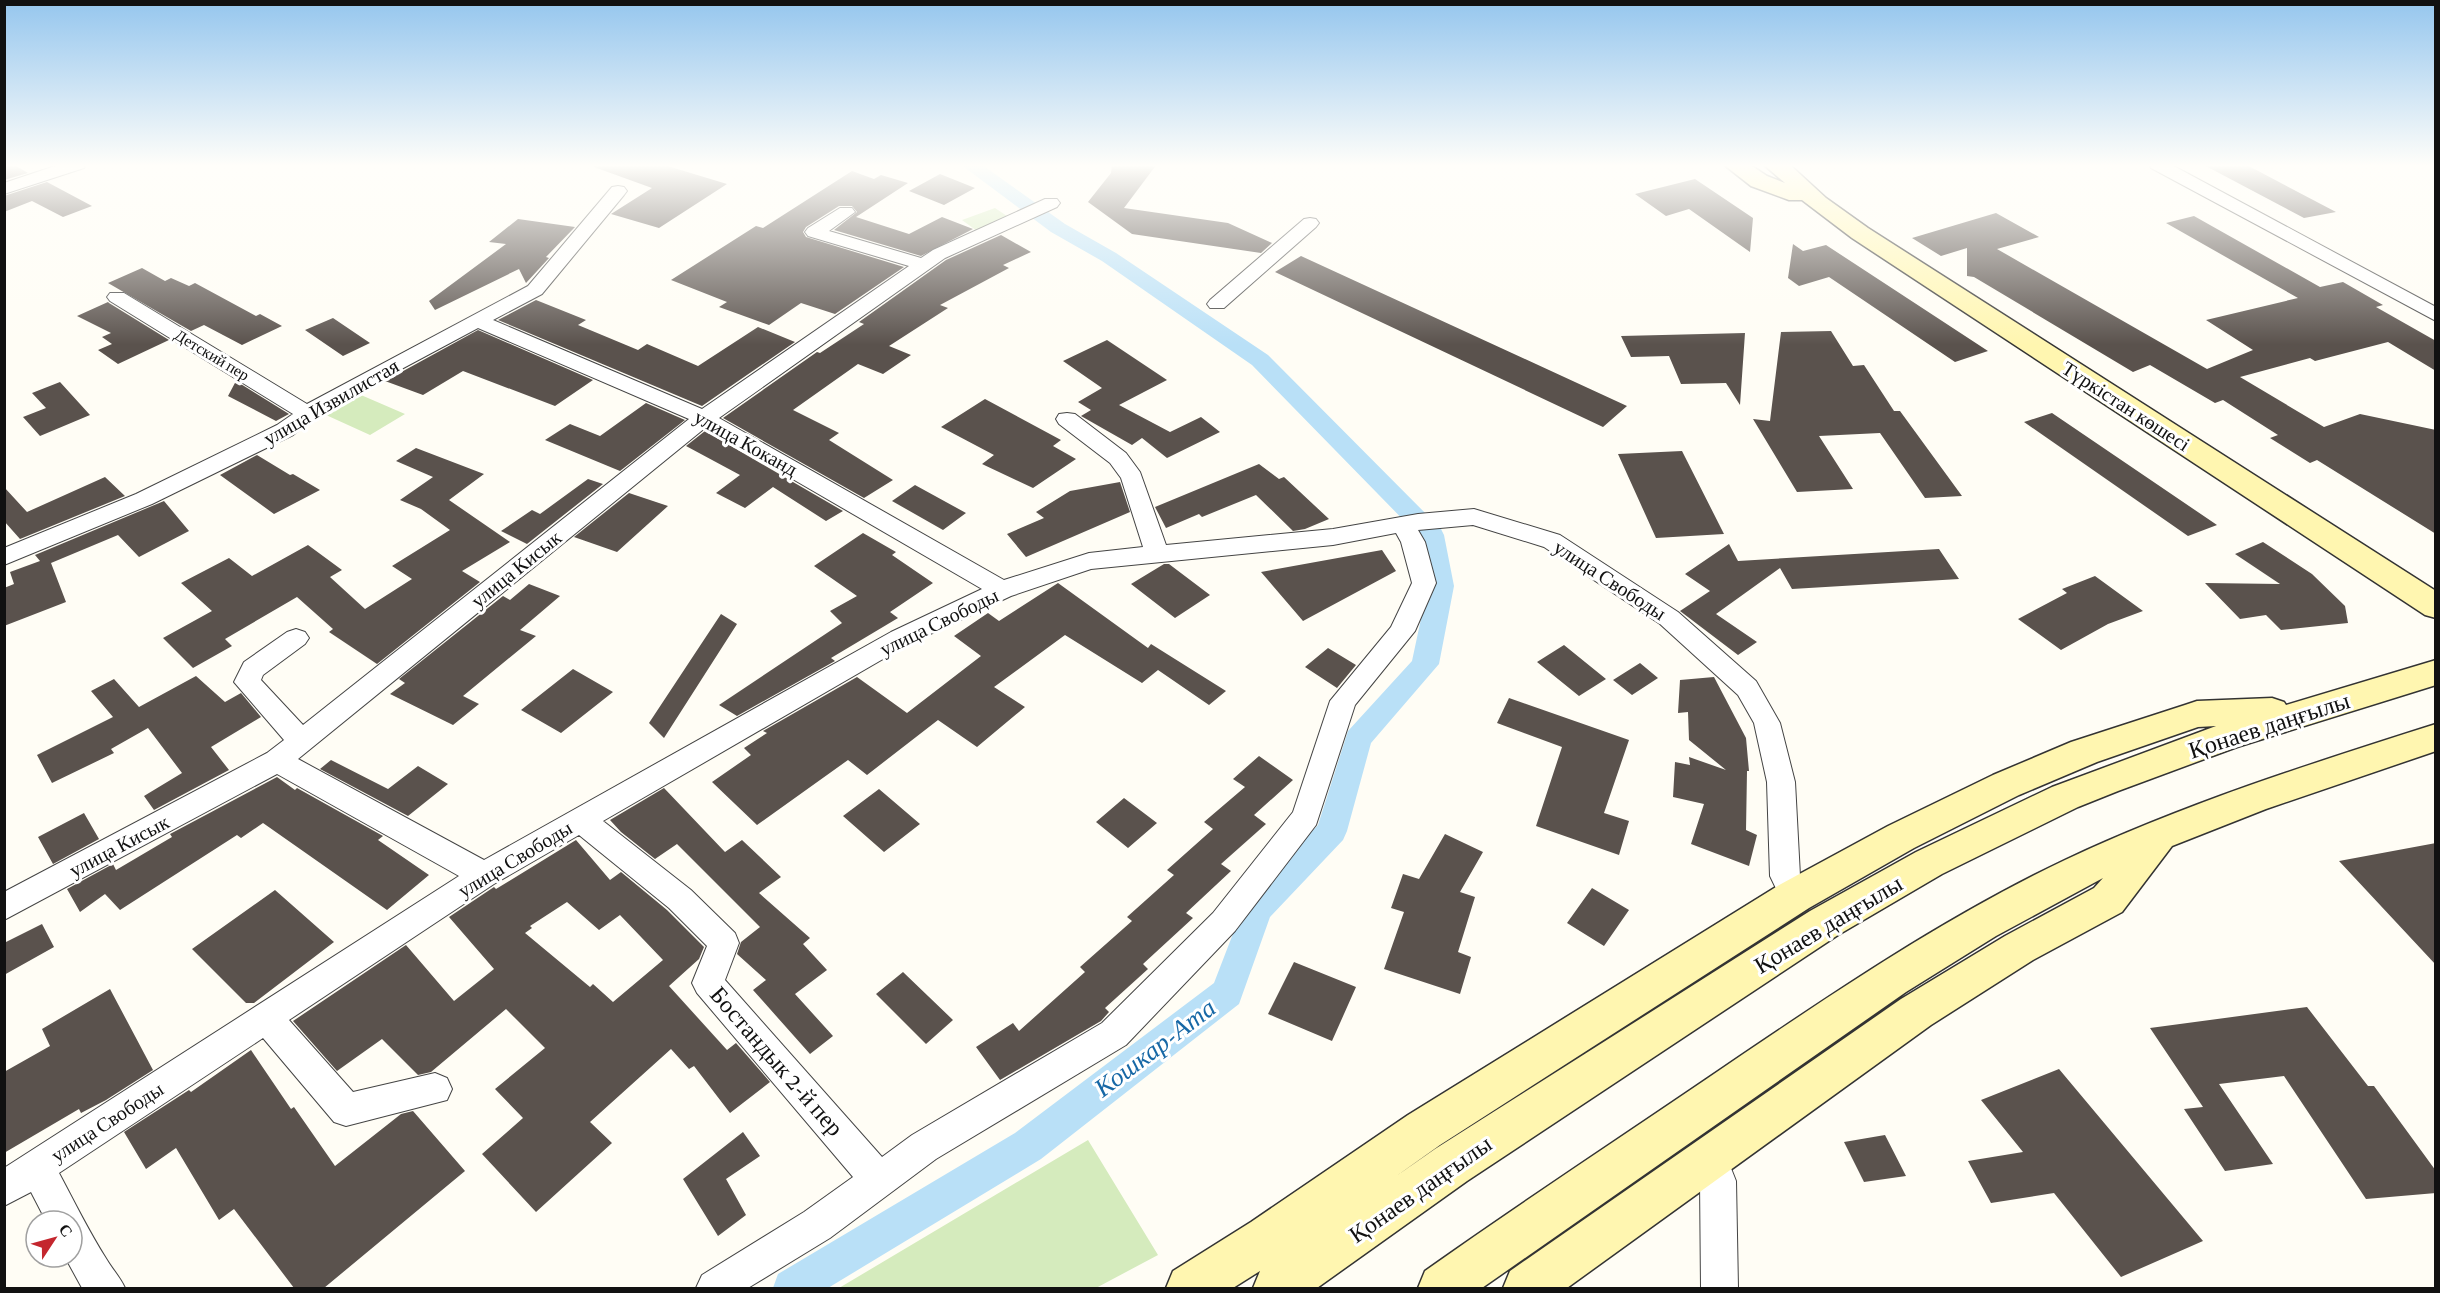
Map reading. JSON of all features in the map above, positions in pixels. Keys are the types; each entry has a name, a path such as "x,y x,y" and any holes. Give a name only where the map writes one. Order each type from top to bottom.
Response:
{"main road":[{"name":"Түркістан көшесі","path":"1850,224 2436,607"},
{"path":"2363,559 2436,583"},
{"name":"Қонаев даңғылы","path":"1277,1288 1451,1166 1824,923 1929,863 2066,796 2225,737 2436,672"},
{"path":"1190,1288 1268,1239 1424,1130 1796,896 1901,837 2006,785 2084,752 2198,714 2312,710"},
{"path":"1442,1288 1508,1240 1884,982 1988,919 2077,872 2162,833 2283,787 2436,737"},
{"path":"2006,785 2066,796"},
{"path":"1527,1288 1711,1160 1916,1012 2019,948 2108,900 2162,833"}],"street":[{"name":"улица Извилистая","path":"4,557 144,499 285,430 307,413 535,290 590,224"},
{"path":"826,224 814,232 924,265"},
{"name":"улица Кисык","path":"4,907 277,761 704,418 939,254 1004,224"},
{"path":"1217,304 1308,224"},
{"path":"2268,224 2436,315"},
{"name":"Детский пер","path":"117,297 307,413"},
{"name":"улица Коканд","path":"478,321 704,418 1002,590"},
{"path":"1067,419 1118,458 1132,477 1157,553 1144,555"},
{"name":"улица Свободы","path":"4,1190 484,875 900,638 1002,590 1089,561 1333,537 1418,522 1474,517 1552,541 1669,618 1747,688 1767,723 1781,782 1785,876 1796,896"},
{"path":"715,1288 817,1225 924,1147 1114,1034 1224,922 1306,818 1343,701 1402,631 1425,583 1413,542 1404,526"},
{"path":"296,638 253,669 246,682 302,741"},
{"path":"277,761 484,875"},
{"name":"Бостандык 2-й пер","path":"581,820 680,899 724,943 708,983 879,1179"},
{"path":"267,1017 346,1110 435,1089"},
{"path":"1711,1160 1718,1181 1720,1288"},
{"path":"37,1168 59,1209"},
{"path":"84,1255 95,1275 106,1288"}],"green space":[{"path":"968,224 994,224 977,231"},
{"path":"361,395 405,414 370,435 326,415"},
{"path":"1088,1140 1158,1255 1096,1288 839,1288"}],"building":[{"path":"511,224 556,224 575,227 546,257 549,258 526,283 519,269 435,310 429,301 506,244 489,242"},
{"path":"646,224 665,224 659,228"},
{"path":"769,224 810,224 803,232 806,237 904,267 835,314 801,303 769,325 719,307 727,302 671,280 756,226 763,228"},
{"path":"841,224 879,224 909,234 928,224 961,224 973,229 921,256 834,230"},
{"path":"1119,224 1231,224 1272,243 1261,253 1132,234"},
{"path":"1711,224 1752,224 1750,252"},
{"path":"1958,224 2016,224 2039,237 1997,249 2207,369 2253,350 2206,320 2298,298 2168,224 2209,224 2320,287 2343,282 2383,305 2376,307 2436,341 2436,371 2388,342 2315,361 2310,358 2240,377 2324,427 2360,414 2436,430 2436,534 2317,460 2310,463 2270,438 2278,435 2223,400 2215,403 2150,365 2133,372 1974,277 1967,276 1967,248 1941,256 1912,238"},
{"path":"1001,235 1031,252 1003,265 1009,268 940,305 948,308 889,346 911,355 883,374 858,364 793,410 839,433 829,440 893,480 864,498 723,418 817,352 820,353 864,324 859,322 946,260"},
{"path":"1793,244 1803,251 1826,245 1988,351 1955,362 1829,277 1799,286 1788,278"},
{"path":"1301,256 1627,406 1603,427 1275,272"},
{"path":"142,268 165,281 171,278 189,286 195,283 256,316 260,314 282,326 242,345 204,325 191,331 108,283"},
{"path":"536,300 586,320 578,325 638,350 647,344 698,366 758,327 795,342 702,406 498,320"},
{"path":"108,302 169,340 118,364 98,350 112,344 102,337 111,333 77,316"},
{"path":"333,318 370,343 343,356 305,330"},
{"path":"478,330 593,380 555,406 463,371 423,395 385,381"},
{"path":"1831,331 1853,366 1864,365 1894,411 1900,411 1962,496 1925,498 1880,433 1819,436 1853,489 1797,492 1753,419 1770,421 1781,332"},
{"path":"1745,333 1740,405 1726,383 1681,384 1669,356 1631,357 1621,336"},
{"path":"1107,340 1167,380 1119,405 1170,432 1201,417 1220,432 1167,458 1142,438 1132,445 1081,416 1091,410 1078,402 1102,388 1063,361"},
{"path":"236,381 289,414 276,421 228,396"},
{"path":"60,382 90,415 40,436 23,417 46,408 32,393"},
{"path":"985,399 1061,440 1053,446 1076,459 1033,488 982,464 994,455 941,427"},
{"path":"646,403 685,420 620,471 545,440 570,424 600,436"},
{"path":"2052,413 2217,525 2188,536 2024,422"},
{"path":"705,431 843,511 826,521 773,487 745,508 716,493 740,475 686,446"},
{"path":"416,448 484,474 449,500 510,542 462,571 480,582 377,664 329,632 333,629 297,597 225,639 232,646 193,668 163,638 212,611 181,583 229,558 252,576 308,545 342,570 330,577 365,609 412,579 392,566 450,530 421,509 400,500 433,477 396,461"},
{"path":"1682,451 1724,534 1656,538 1618,454"},
{"path":"257,455 320,490 274,514 220,475"},
{"path":"1259,464 1279,479 1284,477 1329,519 1305,529 1293,531 1256,495 1202,517 1199,514 1166,528 1155,507"},
{"path":"105,477 125,496 20,539 4,521 4,487 27,512"},
{"path":"588,479 603,484 527,544 501,531 532,510 540,514"},
{"path":"1120,482 1130,512 1026,557 1007,534 1044,518 1036,512 1070,491"},
{"path":"915,485 966,513 943,530 892,501"},
{"path":"629,493 668,506 617,552 574,537"},
{"path":"164,501 189,531 139,557 118,535 51,563 66,602 4,626 4,588 14,584 10,572 40,561 35,555"},
{"path":"863,533 896,552 892,555 933,583 890,612 898,618 831,658 835,661 737,716 719,705 842,623 830,611 857,596 814,566"},
{"path":"2263,542 2312,574 2345,606 2348,623 2281,630 2266,615 2240,619 2205,583 2280,584 2235,554"},
{"path":"1729,544 1738,561 1939,549 1959,579 1792,589 1780,568 1716,614 1757,642 1738,655 1680,611 1710,591 1685,574"},
{"path":"1382,550 1396,571 1303,621 1261,572"},
{"path":"1164,564 1169,564 1210,595 1175,618 1131,584"},
{"path":"2095,576 2143,611 2108,624 2061,650 2018,619 2067,593 2062,589"},
{"path":"1058,583 1148,648 1151,644 1226,691 1209,705 1158,670 1142,683 1065,635 994,687 1025,707 977,747 938,720 867,775 848,760 757,825 712,782 751,755 744,748 767,733 763,731 857,677 907,713 981,656 954,636 988,613 999,621"},
{"path":"529,584 560,596 520,630 536,636 463,696 479,704 453,725 390,694 405,683 399,679 503,596 510,600"},
{"path":"721,614 737,624 664,738 649,723"},
{"path":"1564,645 1606,679 1579,696 1537,662"},
{"path":"1328,648 1356,665 1337,688 1305,667"},
{"path":"1640,663 1658,678 1632,695 1613,680"},
{"path":"573,669 613,692 561,733 521,710"},
{"path":"196,676 225,702 241,693 261,717 211,747 229,770 154,810 144,796 182,773 148,728 111,749 114,753 52,783 37,755 113,717 91,691 114,679 139,707"},
{"path":"1714,677 1746,738 1749,771 1747,771 1746,830 1757,835 1749,866 1691,844 1704,804 1673,797 1675,762 1690,765 1689,757 1726,770 1689,740 1688,712 1678,713 1680,680"},
{"path":"1509,698 1629,740 1604,813 1629,821 1619,855 1536,826 1562,747 1497,723"},
{"path":"1259,756 1293,780 1254,815 1266,824 1221,864 1231,871 1186,913 1193,918 1143,964 1148,969 1105,1008 1109,1012 1101,1021 1000,1080 976,1047 1013,1023 1019,1031 1085,972 1080,967 1132,921 1127,917 1174,875 1167,870 1213,829 1204,822 1245,787 1233,779"},
{"path":"331,760 388,789 418,766 448,784 408,816 320,769"},
{"path":"277,777 295,790 297,788 383,836 378,840 429,875 387,910 263,823 241,838 237,835 120,910 105,894 80,912 67,889 113,864 116,870 172,837 170,834"},
{"path":"664,788 725,852 742,840 781,877 759,893 810,938 803,944 827,970 795,994 833,1036 810,1054 753,990 766,980 737,954 741,942 760,927 677,844 655,859 621,832 610,820"},
{"path":"879,789 920,824 884,852 843,816"},
{"path":"1124,798 1157,823 1128,848 1096,822"},
{"path":"84,813 99,839 53,864 38,837"},
{"path":"1445,834 1483,852 1460,892 1475,897 1458,952 1471,957 1460,994 1384,969 1404,912 1391,908 1403,874 1419,879"},
{"path":"576,840 610,880 621,872 667,910 704,947 699,959 669,986 727,1050 736,1043 770,1082 730,1113 694,1066 689,1069 671,1049 590,1122 612,1143 536,1212 482,1154 523,1118 495,1089 545,1048 506,1009 431,1072 418,1075 382,1039 337,1071 293,1021 406,945 454,1001 494,969 449,917 494,887 496,889","holes":["567,902 599,930 620,915 663,960 613,1002 593,984 590,987 525,933 532,928 530,926"]},
{"path":"2436,843 2436,965 2339,861"},
{"path":"1592,888 1629,910 1604,946 1567,923"},
{"path":"275,890 334,942 254,1003 246,1003 192,949"},
{"path":"42,924 54,947 4,975 4,943"},
{"path":"1294,962 1356,987 1332,1041 1268,1014"},
{"path":"903,972 953,1020 926,1044 876,994"},
{"path":"110,989 153,1070 106,1100 81,1113 79,1109 4,1153 4,1072 50,1046 42,1029"},
{"path":"2307,1007 2368,1086 2374,1086 2436,1171 2436,1193 2366,1199 2284,1076 2219,1084 2273,1164 2225,1171 2184,1109 2203,1107 2150,1028"},
{"path":"251,1050 291,1109 294,1107 335,1166 401,1114 413,1111 465,1171 324,1288 294,1288 234,1209 219,1220 176,1148 146,1169 124,1132 189,1090 191,1092"},
{"path":"2059,1069 2203,1241 2121,1277 2054,1193 1991,1203 1968,1161 2023,1152 1981,1100"},
{"path":"743,1132 760,1156 726,1179 746,1215 718,1236 683,1179"},
{"path":"1885,1135 1906,1176 1864,1182 1844,1142"}],"waterway":[{"name":"Кошкар-Ата","path":"792,1288 1028,1146 1227,993 1257,910 1332,831 1358,739 1425,664 1441,586 1432,535 1260,360 1109,257 1053,224"}]}
